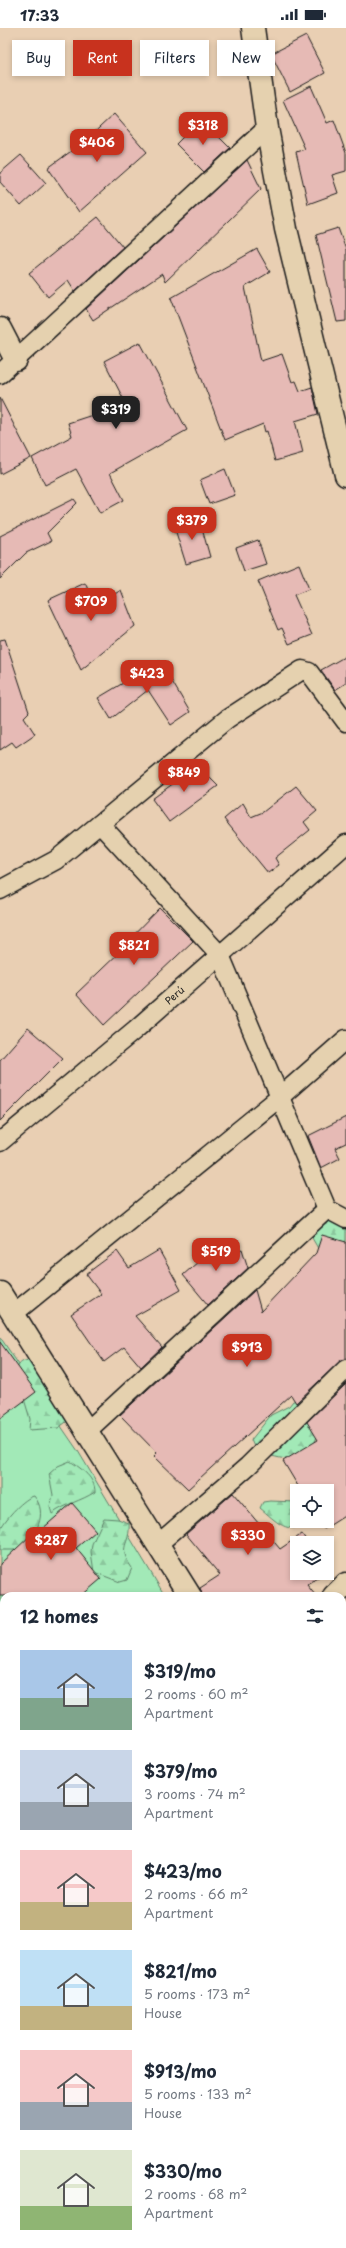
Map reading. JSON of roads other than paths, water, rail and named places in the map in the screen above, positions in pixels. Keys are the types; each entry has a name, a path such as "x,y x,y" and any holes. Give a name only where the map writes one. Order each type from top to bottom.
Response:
{"street":[{"path":"254,28 267,128 286,229 346,471"},
{"path":"0,329 16,360"},
{"path":"0,1293 187,1592"},
{"path":"338,1592 346,1584"}],"lane":[{"path":"0,374 267,128"},
{"path":"0,890 56,860 227,719 302,670 309,672 346,722"},
{"path":"100,824 220,955 327,1209 346,1219"},
{"name":"Perú","path":"0,1142 136,1030 346,844"},
{"path":"13,1314 280,1097 346,1039"},
{"path":"86,1432 327,1209"},
{"path":"157,1545 248,1466 346,1369"}]}
